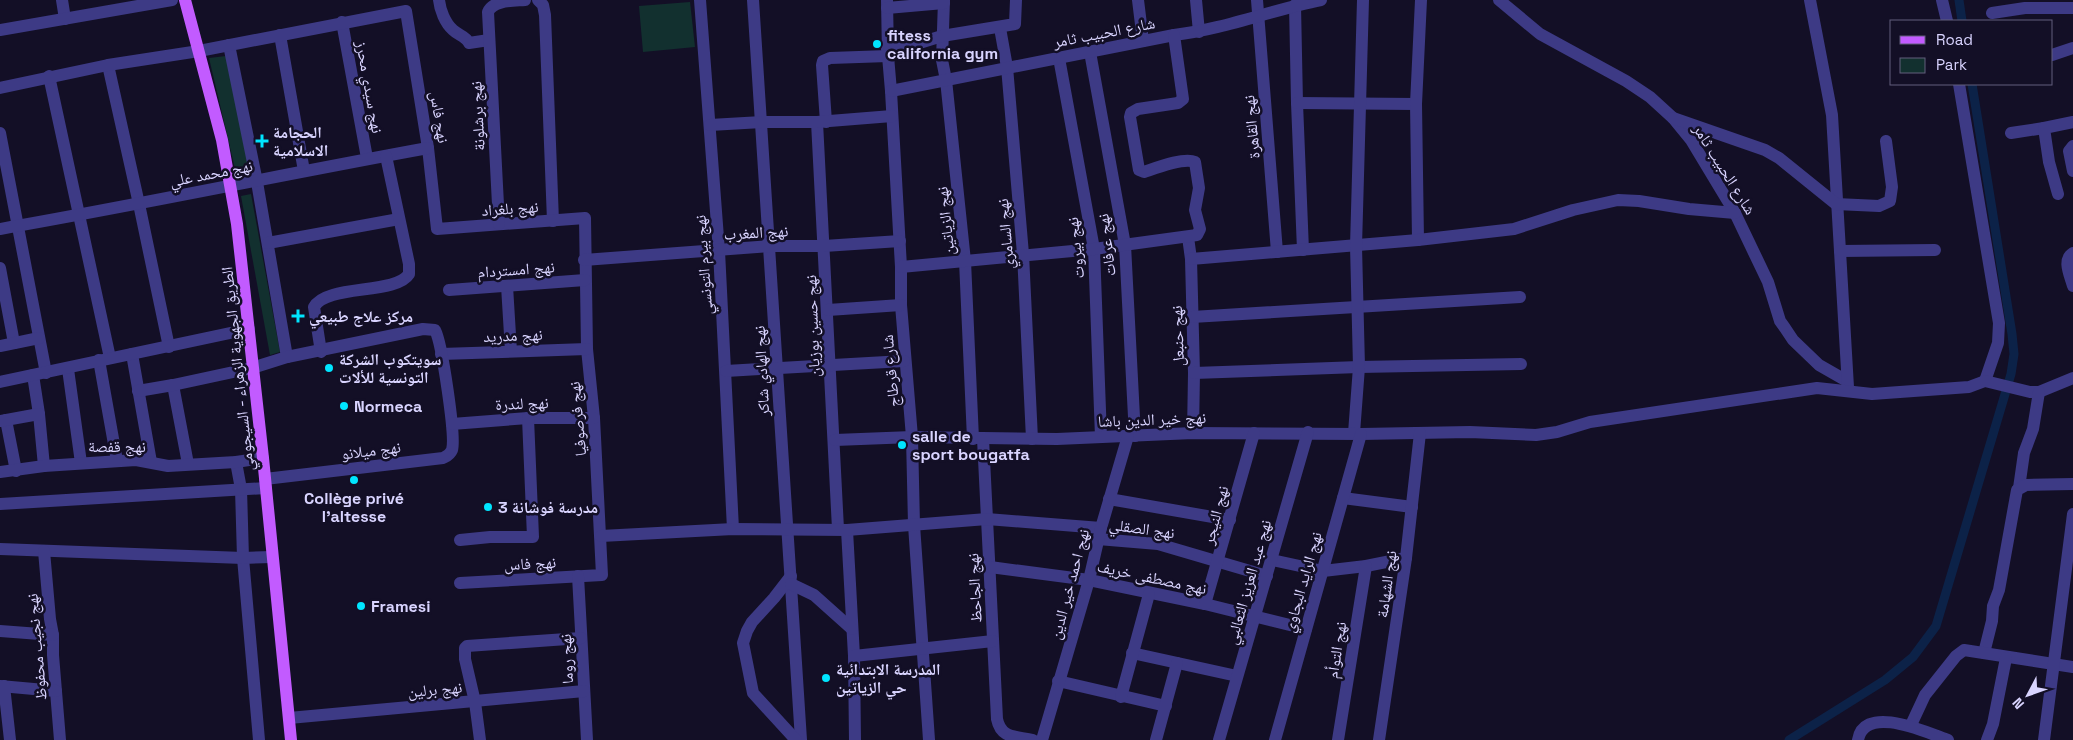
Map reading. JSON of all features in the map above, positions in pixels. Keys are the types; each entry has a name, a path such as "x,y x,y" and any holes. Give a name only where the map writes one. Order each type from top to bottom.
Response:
{"main road":[{"name":"الطريق الجهوية الزهراء - السيجومي","path":"185,0 222,140 241,252 291,740"}],"street":[{"path":"62,0 65,19"},
{"path":"0,30 172,0"},
{"path":"439,0 440,9 452,30 467,39 469,43 489,40"},
{"name":"نهج برشلونة","path":"499,224 488,12 490,7 497,3 525,0"},
{"path":"539,0 544,5 545,15 553,221"},
{"name":"نهج بيرم التونسي","path":"700,0 719,251 733,529"},
{"name":"نهج الهادي شاكر","path":"753,0 801,740"},
{"path":"888,52 942,36 1000,28 1015,24 1016,0"},
{"path":"1138,0 1142,41"},
{"path":"1196,0 1199,32"},
{"name":"نهج القاهرة","path":"1257,0 1277,252"},
{"name":"شارع الحبيب ثامر","path":"891,91 1142,41 1199,32 1295,5 1322,0"},
{"name":"نهج الرايد البجاوي","path":"1276,740 1343,498 1358,434 1356,246 1363,0"},
{"path":"1418,240 1416,104 1420,0"},
{"name":"شارع الحبيب ثامر","path":"1499,0 1540,34 1650,97 1673,118 1691,140 1735,213 1768,282 1780,321 1793,340 1848,387"},
{"path":"1810,0 1832,115 1848,387"},
{"path":"1942,0 1947,20"},
{"path":"887,4 944,1"},
{"name":"نهج الزياتين","path":"944,1 942,60 946,80 965,261 978,439"},
{"name":"شارع قرطاج","path":"887,4 888,52 900,241 904,361 912,437 914,525 929,740"},
{"path":"1992,13 2025,4 2073,8"},
{"path":"1295,5 1303,250"},
{"name":"نهج فاس","path":"342,22 406,11 428,148 437,229"},
{"path":"0,88 49,76 199,51 342,22"},
{"name":"نهج سيدي محرز","path":"342,22 367,158"},
{"name":"نهج السامري","path":"1000,28 1007,67 1023,254 1032,439"},
{"path":"280,35 304,171"},
{"name":"نهج حنبعل","path":"1174,35 1183,98 1178,103 1138,109 1131,113 1130,117 1140,170 1144,172 1183,161 1191,160 1194,162 1199,188 1195,210 1200,229 1199,233 1192,236 1191,259 1194,373 1193,433"},
{"path":"229,45 257,182 287,357"},
{"path":"2053,55 2073,48"},
{"name":"نهج حسين بوزيان","path":"855,740 854,656 829,365 821,122 823,61 830,58 888,52"},
{"name":"نهج عرفات","path":"1090,52 1125,245 1132,436"},
{"name":"نهج بيروت","path":"1059,58 1094,249 1101,437"},
{"path":"108,65 140,204 169,347"},
{"path":"49,76 104,359 117,461"},
{"path":"1958,85 1999,323 1998,343 1987,381 2020,390 2039,392 2073,378"},
{"path":"1297,103 1416,104"},
{"path":"710,125 762,122 821,122 892,116"},
{"path":"1673,118 1765,150 1779,158 1836,204 1879,206 1890,201 1892,187 1886,141"},
{"path":"2010,133 2073,122"},
{"path":"2044,128 2049,162 2058,194"},
{"path":"0,133 46,373"},
{"path":"2073,146 2069,150 2073,172"},
{"name":"نهج محمد علي","path":"0,229 257,182 367,158 428,148"},
{"path":"321,352 314,307 316,303 331,296 400,282 409,274 409,264 386,156"},
{"path":"1191,259 1356,246 1514,228 1573,210 1618,200 1735,213"},
{"name":"نهج بلغراد","path":"437,229 585,218"},
{"name":"نهج فرصوفيا","path":"585,218 584,260 587,348 594,418 602,575"},
{"path":"268,243 399,219"},
{"path":"901,268 1023,254 1094,249 1192,236"},
{"name":"نهج المغرب","path":"584,260 770,246 824,246 900,241"},
{"path":"1840,251 1936,250"},
{"path":"2073,253 2068,256 2066,261 2073,286"},
{"path":"0,268 4,315 14,343"},
{"name":"نهج امستردام","path":"449,290 586,280"},
{"path":"507,286 511,351"},
{"path":"1192,317 1520,297"},
{"path":"828,310 901,305"},
{"path":"0,382 249,329"},
{"name":"نهج ميلانو","path":"0,504 241,490 265,484 443,458 452,449 452,424 441,354 437,334 435,330 430,329 321,352 287,357 252,368 138,391"},
{"path":"0,346 39,338"},
{"name":"نهج مدريد","path":"441,354 587,348"},
{"path":"132,354 151,462"},
{"path":"726,371 904,361"},
{"path":"1194,373 1521,364"},
{"path":"68,369 81,463"},
{"path":"33,375 40,414 44,466"},
{"name":"نهج خير الدين باشا","path":"835,440 912,437 1032,439 1193,433 1308,432 1358,434 1470,432 1546,434 1590,422 1817,388 1840,390 1848,387 1872,394 1969,387 1987,381"},
{"path":"173,385 188,464"},
{"path":"1984,653 1994,606 2000,590 2024,453 2034,429 2039,392"},
{"path":"16,470 3,421 40,414"},
{"path":"460,540 490,537 533,537 528,418"},
{"name":"نهج لندرة","path":"452,424 528,418 594,418"},
{"name":"نهج عبد العزيز الثعالبي","path":"1219,740 1308,432"},
{"name":"نهج النيجر","path":"1205,604 1254,433"},
{"name":"نهج الشهامة","path":"1379,740 1406,558 1420,433"},
{"name":"نهج احمد خير الدين","path":"1042,740 1058,681 1090,580 1099,533 1109,499 1132,436"},
{"name":"نهج الجاحظ","path":"978,439 990,568 997,719 1004,734 1033,740"},
{"name":"نهج قفصة","path":"0,472 44,466 117,461 136,460 168,466 236,462 263,458"},
{"path":"236,462 241,490 243,558 259,740"},
{"path":"2019,488 2026,485 2073,484"},
{"path":"1343,498 1412,507"},
{"path":"1109,499 1230,520"},
{"path":"2044,740 2073,514"},
{"name":"نهج الصقلي","path":"601,536 733,529 843,529 986,519 1099,533 1158,544 1267,576"},
{"path":"0,549 243,558 272,557"},
{"name":"نهج نجيب محفوظ","path":"44,550 53,635 60,740"},
{"path":"1272,560 1323,571 1366,566 1406,558"},
{"name":"نهج التوأم","path":"1338,740 1366,566"},
{"name":"نهج مصطفى خريف","path":"990,568 1090,580 1149,594 1205,604 1306,629"},
{"name":"نهج فاس","path":"460,584 602,575"},
{"name":"نهج روما","path":"578,576 587,740"},
{"path":"796,740 753,693 743,643 747,631 752,622 791,580 814,595 852,629"},
{"path":"1121,696 1149,594"},
{"path":"0,628 53,635"},
{"path":"480,740 475,702 465,659 465,648 471,645 581,638"},
{"path":"854,656 993,641"},
{"path":"1917,731 1924,695 1956,656 1968,650 2006,658 2073,667"},
{"path":"1132,653 1237,676"},
{"path":"1987,740 1993,724 2006,658"},
{"path":"1156,740 1178,664"},
{"path":"1058,681 1166,706"},
{"path":"10,740 2,686 56,691"},
{"name":"نهج برلين","path":"289,718 584,691"},
{"path":"1858,740 1861,731 1871,724 1897,722 1917,731 1948,740"}],"green space":[{"path":"690,2 695,47 643,52 639,6"},
{"path":"226,56 251,176 237,177 209,58"},
{"path":"251,194 280,352 270,355 241,196"}],"waterway":[{"path":"1959,0 1962,20"},
{"path":"1789,740 1885,680 1913,657 1936,626 2011,374 2014,354 2012,334 1972,85"}],"place":[{"name":"fitess california gym","path":"877,44"},
{"name":"الحجامة الاسلامية","path":"262,141"},
{"name":"مركز علاج طبيعي","path":"298,316"},
{"name":"سويتكوب الشركة التونسية للألات","path":"329,368"},
{"name":"Normeca","path":"344,406"},
{"name":"salle de sport bougatfa","path":"902,445"},
{"name":"Collège privé l'altesse","path":"354,480"},
{"name":"مدرسة فوشانة 3","path":"488,507"},
{"name":"Framesi","path":"361,606"},
{"name":"المدرسة الابتدائية حي الزياتين","path":"826,678"}]}
